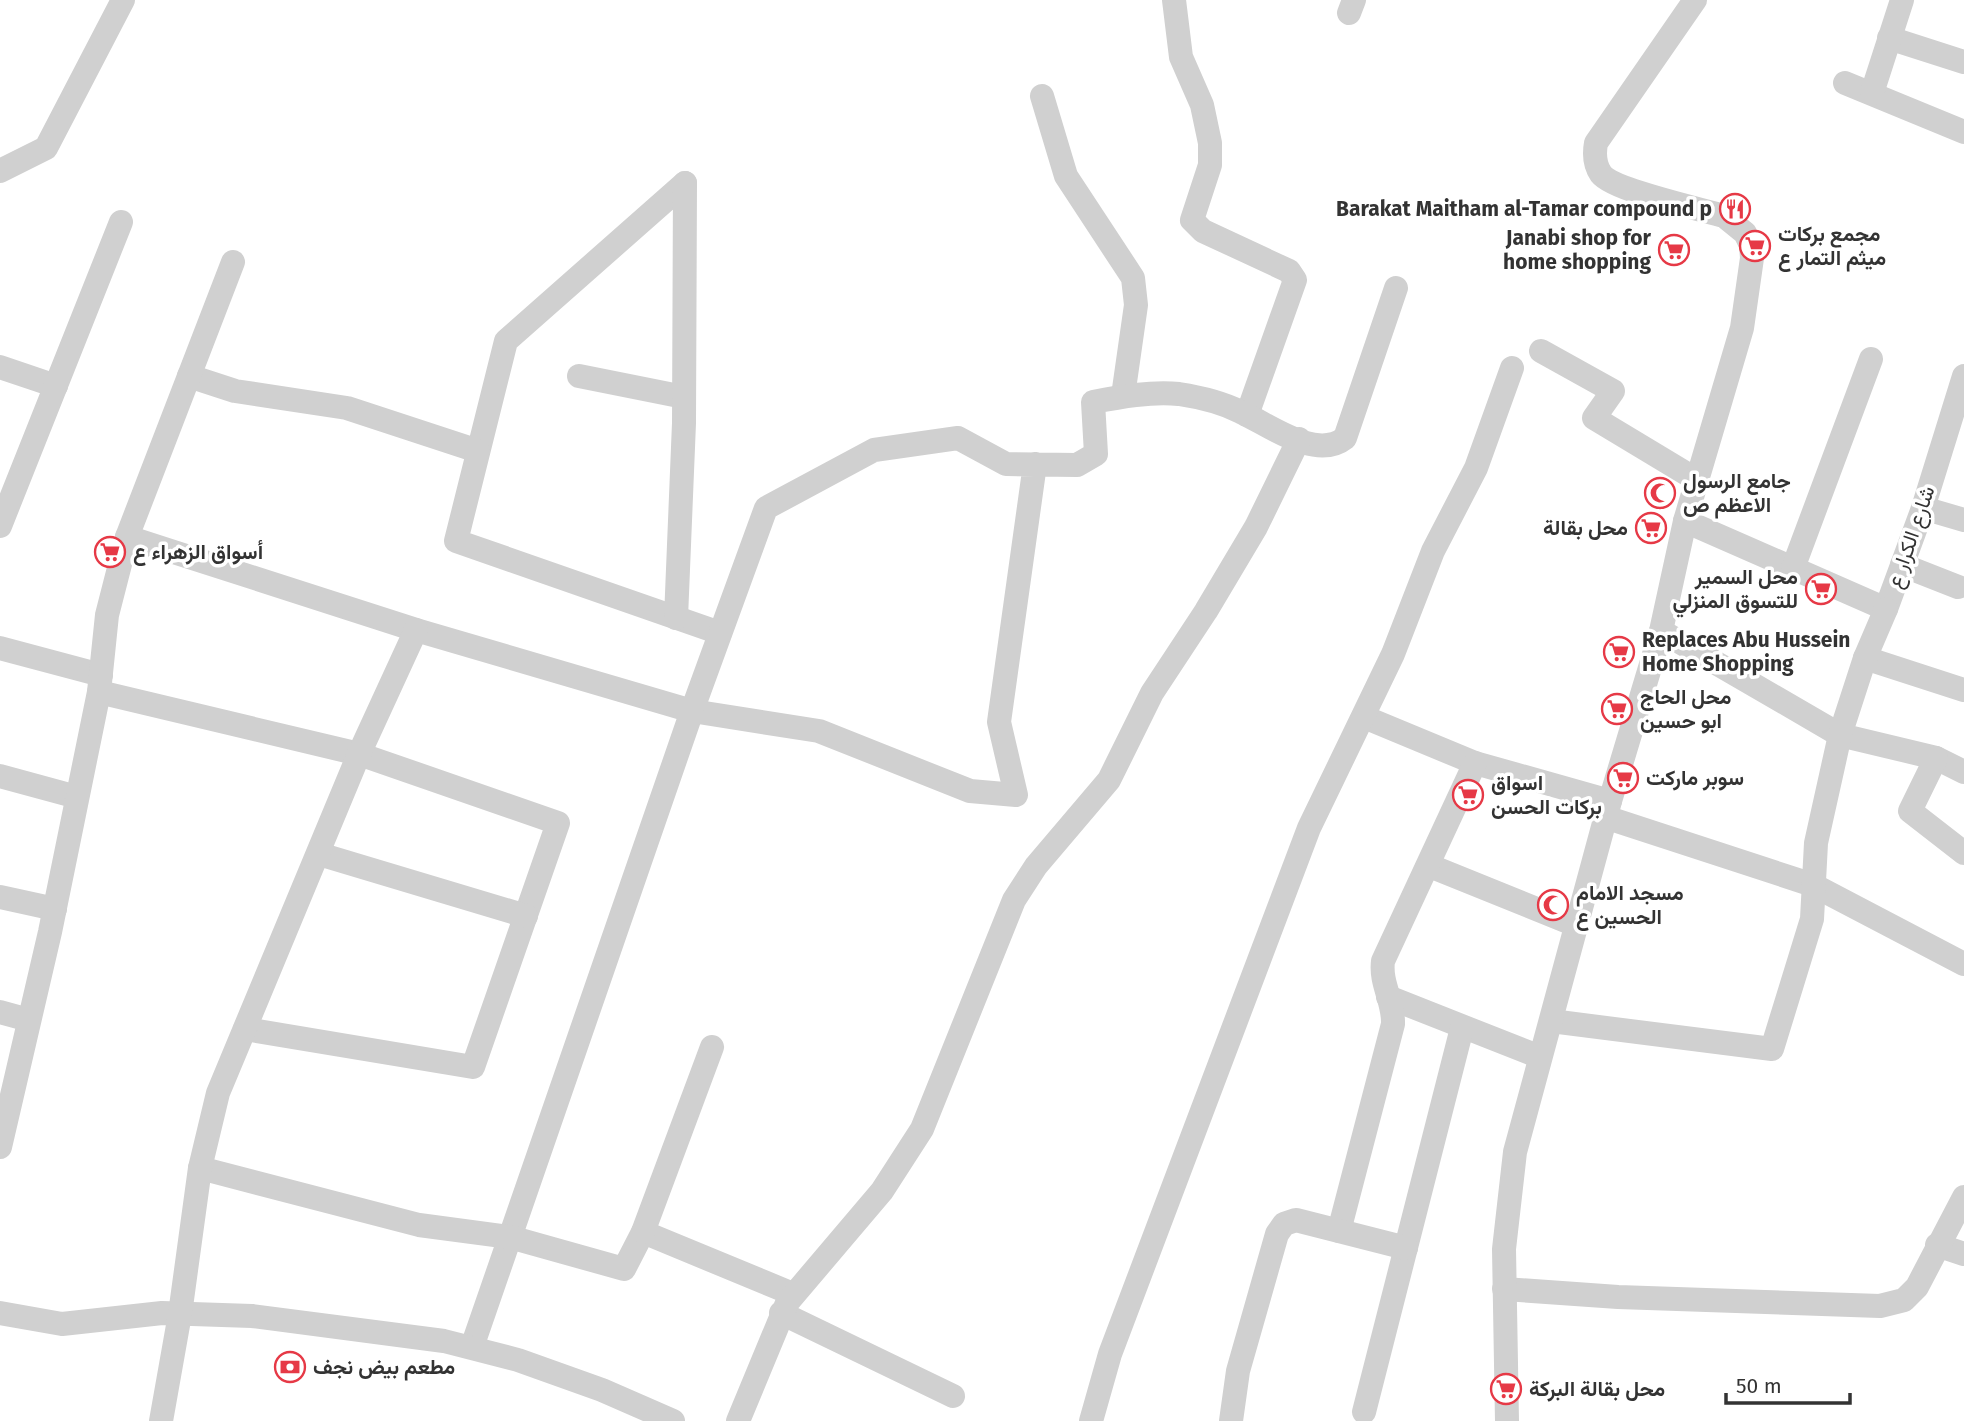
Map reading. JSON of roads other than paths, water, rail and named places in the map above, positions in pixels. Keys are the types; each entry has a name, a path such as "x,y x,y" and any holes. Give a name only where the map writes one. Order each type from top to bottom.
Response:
{"street":[{"path":"0,171 46,148 123,0"},
{"path":"1174,0 1181,57 1202,105 1210,143 1210,164 1192,220 1203,231 1289,271 1296,281 1247,415"},
{"path":"1507,1421 1504,1289 1510,1184 1522,1120 1607,809 1661,631 1685,521 1738,346 1752,258 1751,245 1745,233 1724,216 1609,181 1601,174 1594,153 1602,133 1695,0"},
{"path":"1872,93 1902,0"},
{"path":"1889,38 1964,62"},
{"path":"1844,83 1964,132"},
{"path":"1042,96 1066,176 1133,278 1136,305 1123,396"},
{"path":"676,618 684,397 685,183 506,341 456,541 676,618 720,633"},
{"path":"0,526 121,222"},
{"path":"0,1147 4,1108 29,1020 55,909 100,683 107,615 127,537 233,262"},
{"path":"472,1347 692,711 766,508 874,450 958,438 1006,464 1077,465 1096,454 1093,402 1123,396 1175,394 1233,408 1299,439 1327,447 1335,446 1345,438 1396,288"},
{"path":"1541,351 1613,391 1594,418 1697,480"},
{"path":"1793,568 1871,359"},
{"path":"0,368 56,386"},
{"path":"1091,1421 1110,1354 1309,828 1403,632 1433,551 1476,468 1512,368"},
{"path":"189,376 235,391 347,408 478,451"},
{"path":"579,376 684,397"},
{"name":"شارع الكرار ع","path":"1685,521 1886,609 1923,508 1964,376"},
{"path":"738,1421 787,1304 882,1191 910,1151 933,1107 1014,900 1036,866 1095,799 1115,769 1152,692 1206,611 1256,527 1299,439"},
{"path":"127,537 416,630 692,711 819,731 970,791 1016,795 999,722 1035,464"},
{"path":"1923,508 1964,520"},
{"path":"1902,565 1958,587"},
{"path":"1551,1020 1772,1049 1812,919 1816,843 1840,735 1865,658 1886,609"},
{"path":"161,1421 180,1314 200,1167 218,1093 359,754 416,630"},
{"path":"1661,631 1840,735 1936,758 1964,772"},
{"path":"0,648 100,683 359,754 558,822 473,1067 245,1029"},
{"path":"1865,658 1964,690"},
{"path":"1364,717 1475,763 1813,885 1964,964"},
{"path":"1936,758 1910,811 1964,853"},
{"path":"1339,1231 1391,1033 1393,1014 1382,979 1384,961 1430,866 1475,763"},
{"path":"0,776 77,797"},
{"path":"319,854 526,916"},
{"path":"1430,866 1576,925"},
{"path":"0,897 55,909"},
{"path":"1388,997 1540,1057"},
{"path":"0,1012 29,1020"},
{"path":"1364,1412 1462,1028"},
{"path":"200,1167 419,1225 510,1237 624,1269 643,1233 712,1047"},
{"path":"1504,1289 1618,1297 1880,1306 1905,1300 1917,1287 1964,1197"},
{"path":"1231,1421 1244,1345 1280,1228 1296,1220 1406,1248"},
{"path":"643,1233 787,1304 953,1396"},
{"path":"1937,1245 1964,1254"},
{"path":"0,1313 62,1324 180,1314 275,1317 472,1347 592,1386 673,1421"}],"place":[{"name":"Barakat Maitham al-Tamar compound p","path":"1735,209"},
{"name":"مجمع بركات ميثم التمار ع","path":"1755,246"},
{"name":"Janabi shop for home shopping","path":"1674,250"},
{"name":"جامع الرسول الاعظم ص","path":"1660,493"},
{"name":"محل بقالة","path":"1651,528"},
{"name":"أسواق الزهراء ع","path":"110,552"},
{"name":"محل السمير للتسوق المنزلي","path":"1821,589"},
{"name":"Replaces Abu Hussein Home Shopping","path":"1619,652"},
{"name":"محل الحاج ابو حسين","path":"1617,709"},
{"name":"سوبر ماركت","path":"1623,778"},
{"name":"اسواق بركات الحسن","path":"1468,795"},
{"name":"مسجد الامام الحسين ع","path":"1553,905"},
{"name":"مطعم بيض نجف","path":"290,1367"},
{"name":"محل بقالة البركة","path":"1506,1389"}]}
